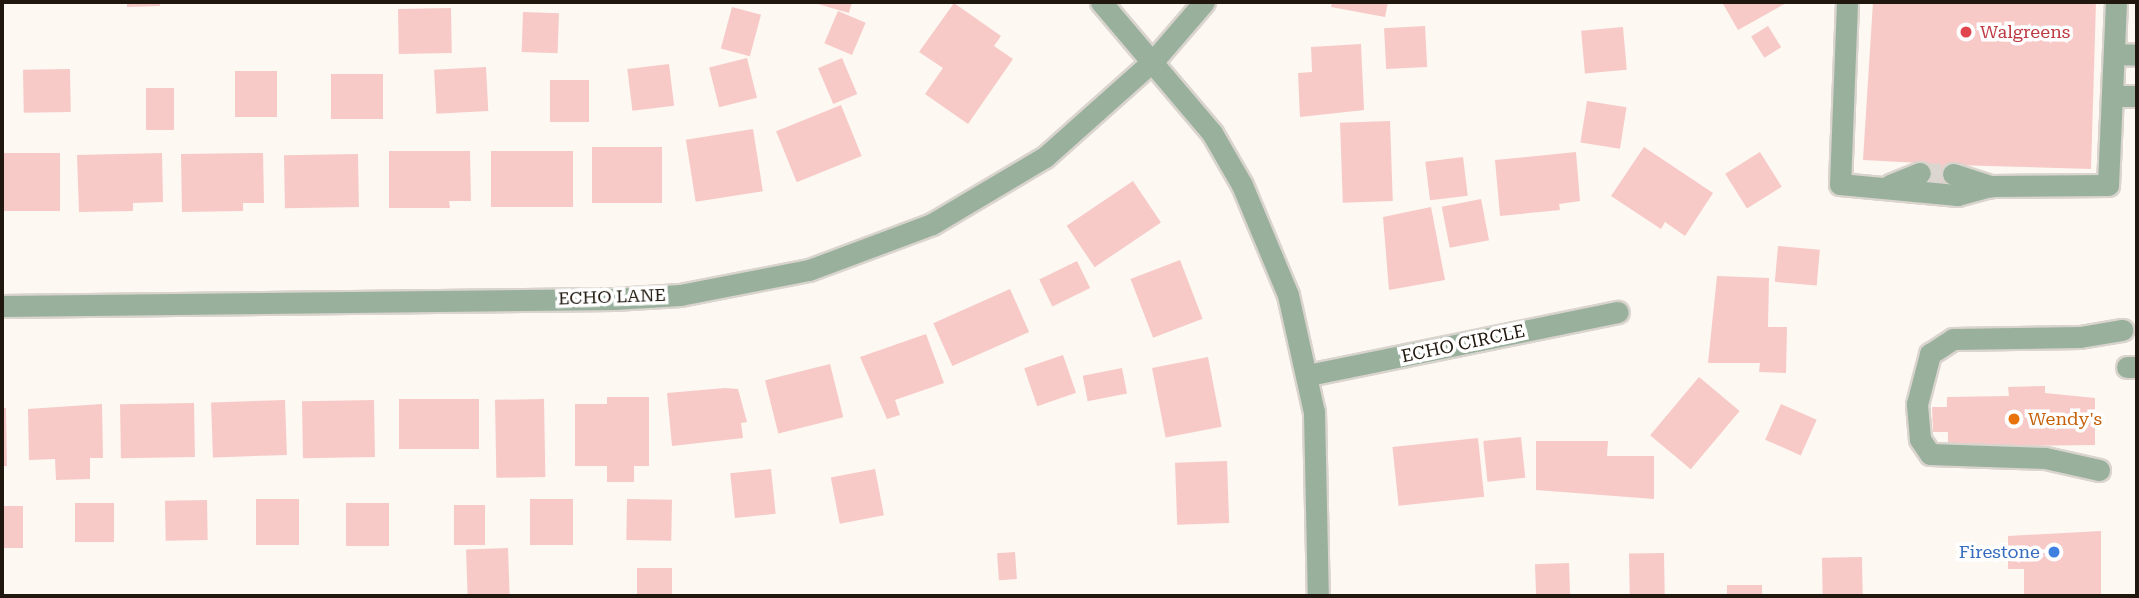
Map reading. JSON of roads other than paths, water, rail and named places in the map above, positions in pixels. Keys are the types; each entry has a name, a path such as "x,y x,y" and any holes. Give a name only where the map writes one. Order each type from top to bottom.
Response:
{"street":[{"path":"1101,2 1155,59 1242,185 1288,295 1308,375 1320,472 1318,596"},
{"name":"ECHO LANE","path":"2,306 614,299 746,285 872,250 990,193 1097,116 1155,59 1204,2"},
{"path":"1847,2 1840,184 1890,185 1957,195 1991,186 2108,186 2116,2"},
{"path":"2114,54 2137,55"},
{"path":"2112,96 2137,96"},
{"path":"1890,185 1920,173"},
{"path":"1953,174 1991,186"},
{"name":"ECHO CIRCLE","path":"1308,375 1618,312"},
{"path":"2099,470 2045,458 1930,454 1920,439 1917,404 1930,354 1953,340 2080,337 2122,330"}],"tunnel":[{"path":"1920,173 1953,174"}],"place":[{"name":"Walgreens","path":"1966,32"},
{"name":"Wendy's","path":"2014,419"},
{"name":"Firestone","path":"2054,552"}]}
